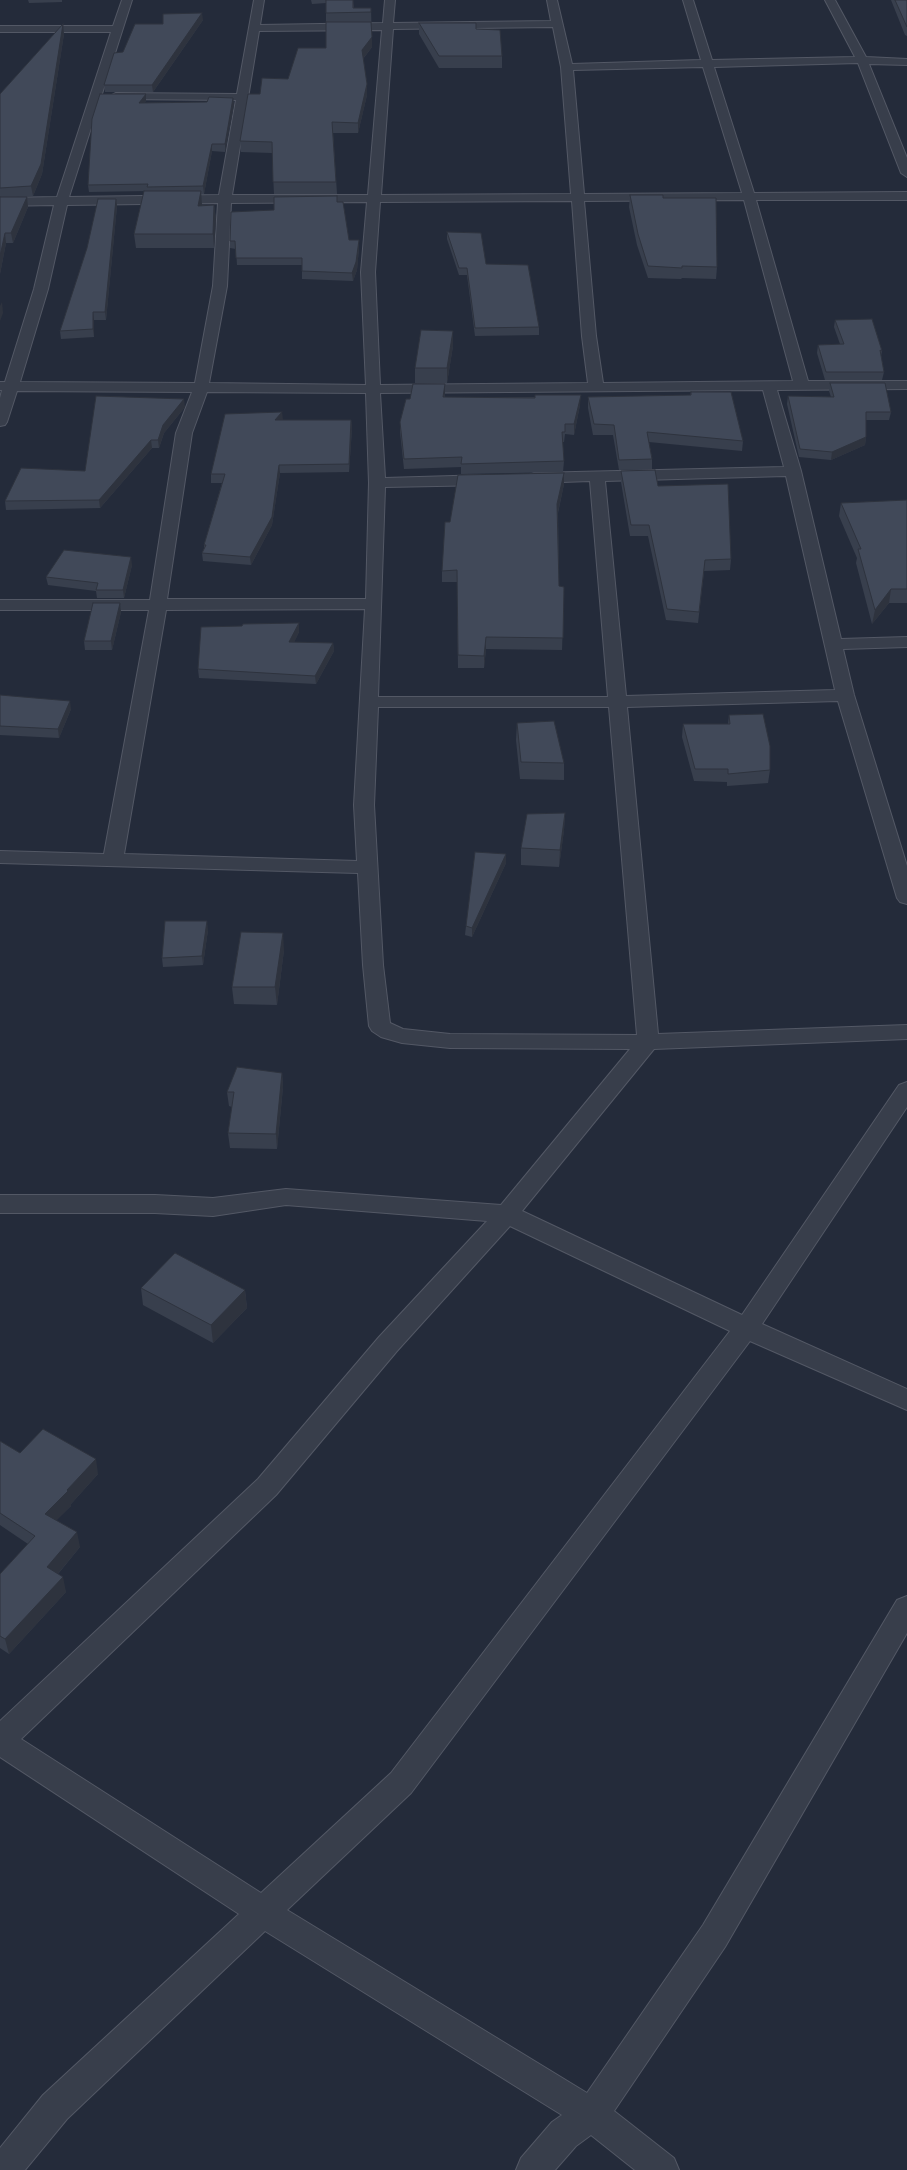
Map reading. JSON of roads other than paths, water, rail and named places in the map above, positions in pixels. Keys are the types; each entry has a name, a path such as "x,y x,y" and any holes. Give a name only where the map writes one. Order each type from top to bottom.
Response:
{"street":[{"path":"0,422 6,386 41,289 62,200 127,0"},
{"path":"113,859 158,605 184,433 201,388 220,286 225,198 241,97 259,0"},
{"path":"390,0 368,272 376,483 374,604 364,806 373,965 380,1026 389,1032 402,1036 450,1041 648,1042 907,1032"},
{"path":"552,0 567,67 579,198 589,336 596,388"},
{"path":"688,0 749,197 802,386"},
{"path":"830,0 862,60 907,173"},
{"path":"254,28 558,24"},
{"path":"0,29 117,29"},
{"path":"567,67 708,65 862,60 907,62"},
{"path":"97,96 241,97"},
{"path":"0,202 225,198 907,196"},
{"path":"6,386 373,389 907,385"},
{"path":"769,387 793,471 845,695 907,898"},
{"path":"518,479 793,471"},
{"path":"597,477 648,1042 507,1214 388,1344 268,1487 0,1741 264,1913 592,2115 662,2170"},
{"path":"376,483 502,479"},
{"path":"0,605 374,604"},
{"path":"834,644 907,642"},
{"path":"369,702 618,702 845,695"},
{"path":"0,857 368,867"},
{"path":"4,2170 55,2107 264,1913 401,1783 746,1328 907,1090"},
{"path":"0,1204 155,1204 213,1207 286,1197 507,1214 621,1267 746,1328 907,1400"},
{"path":"533,2170 564,2134 592,2115 714,1936 907,1608"}]}
